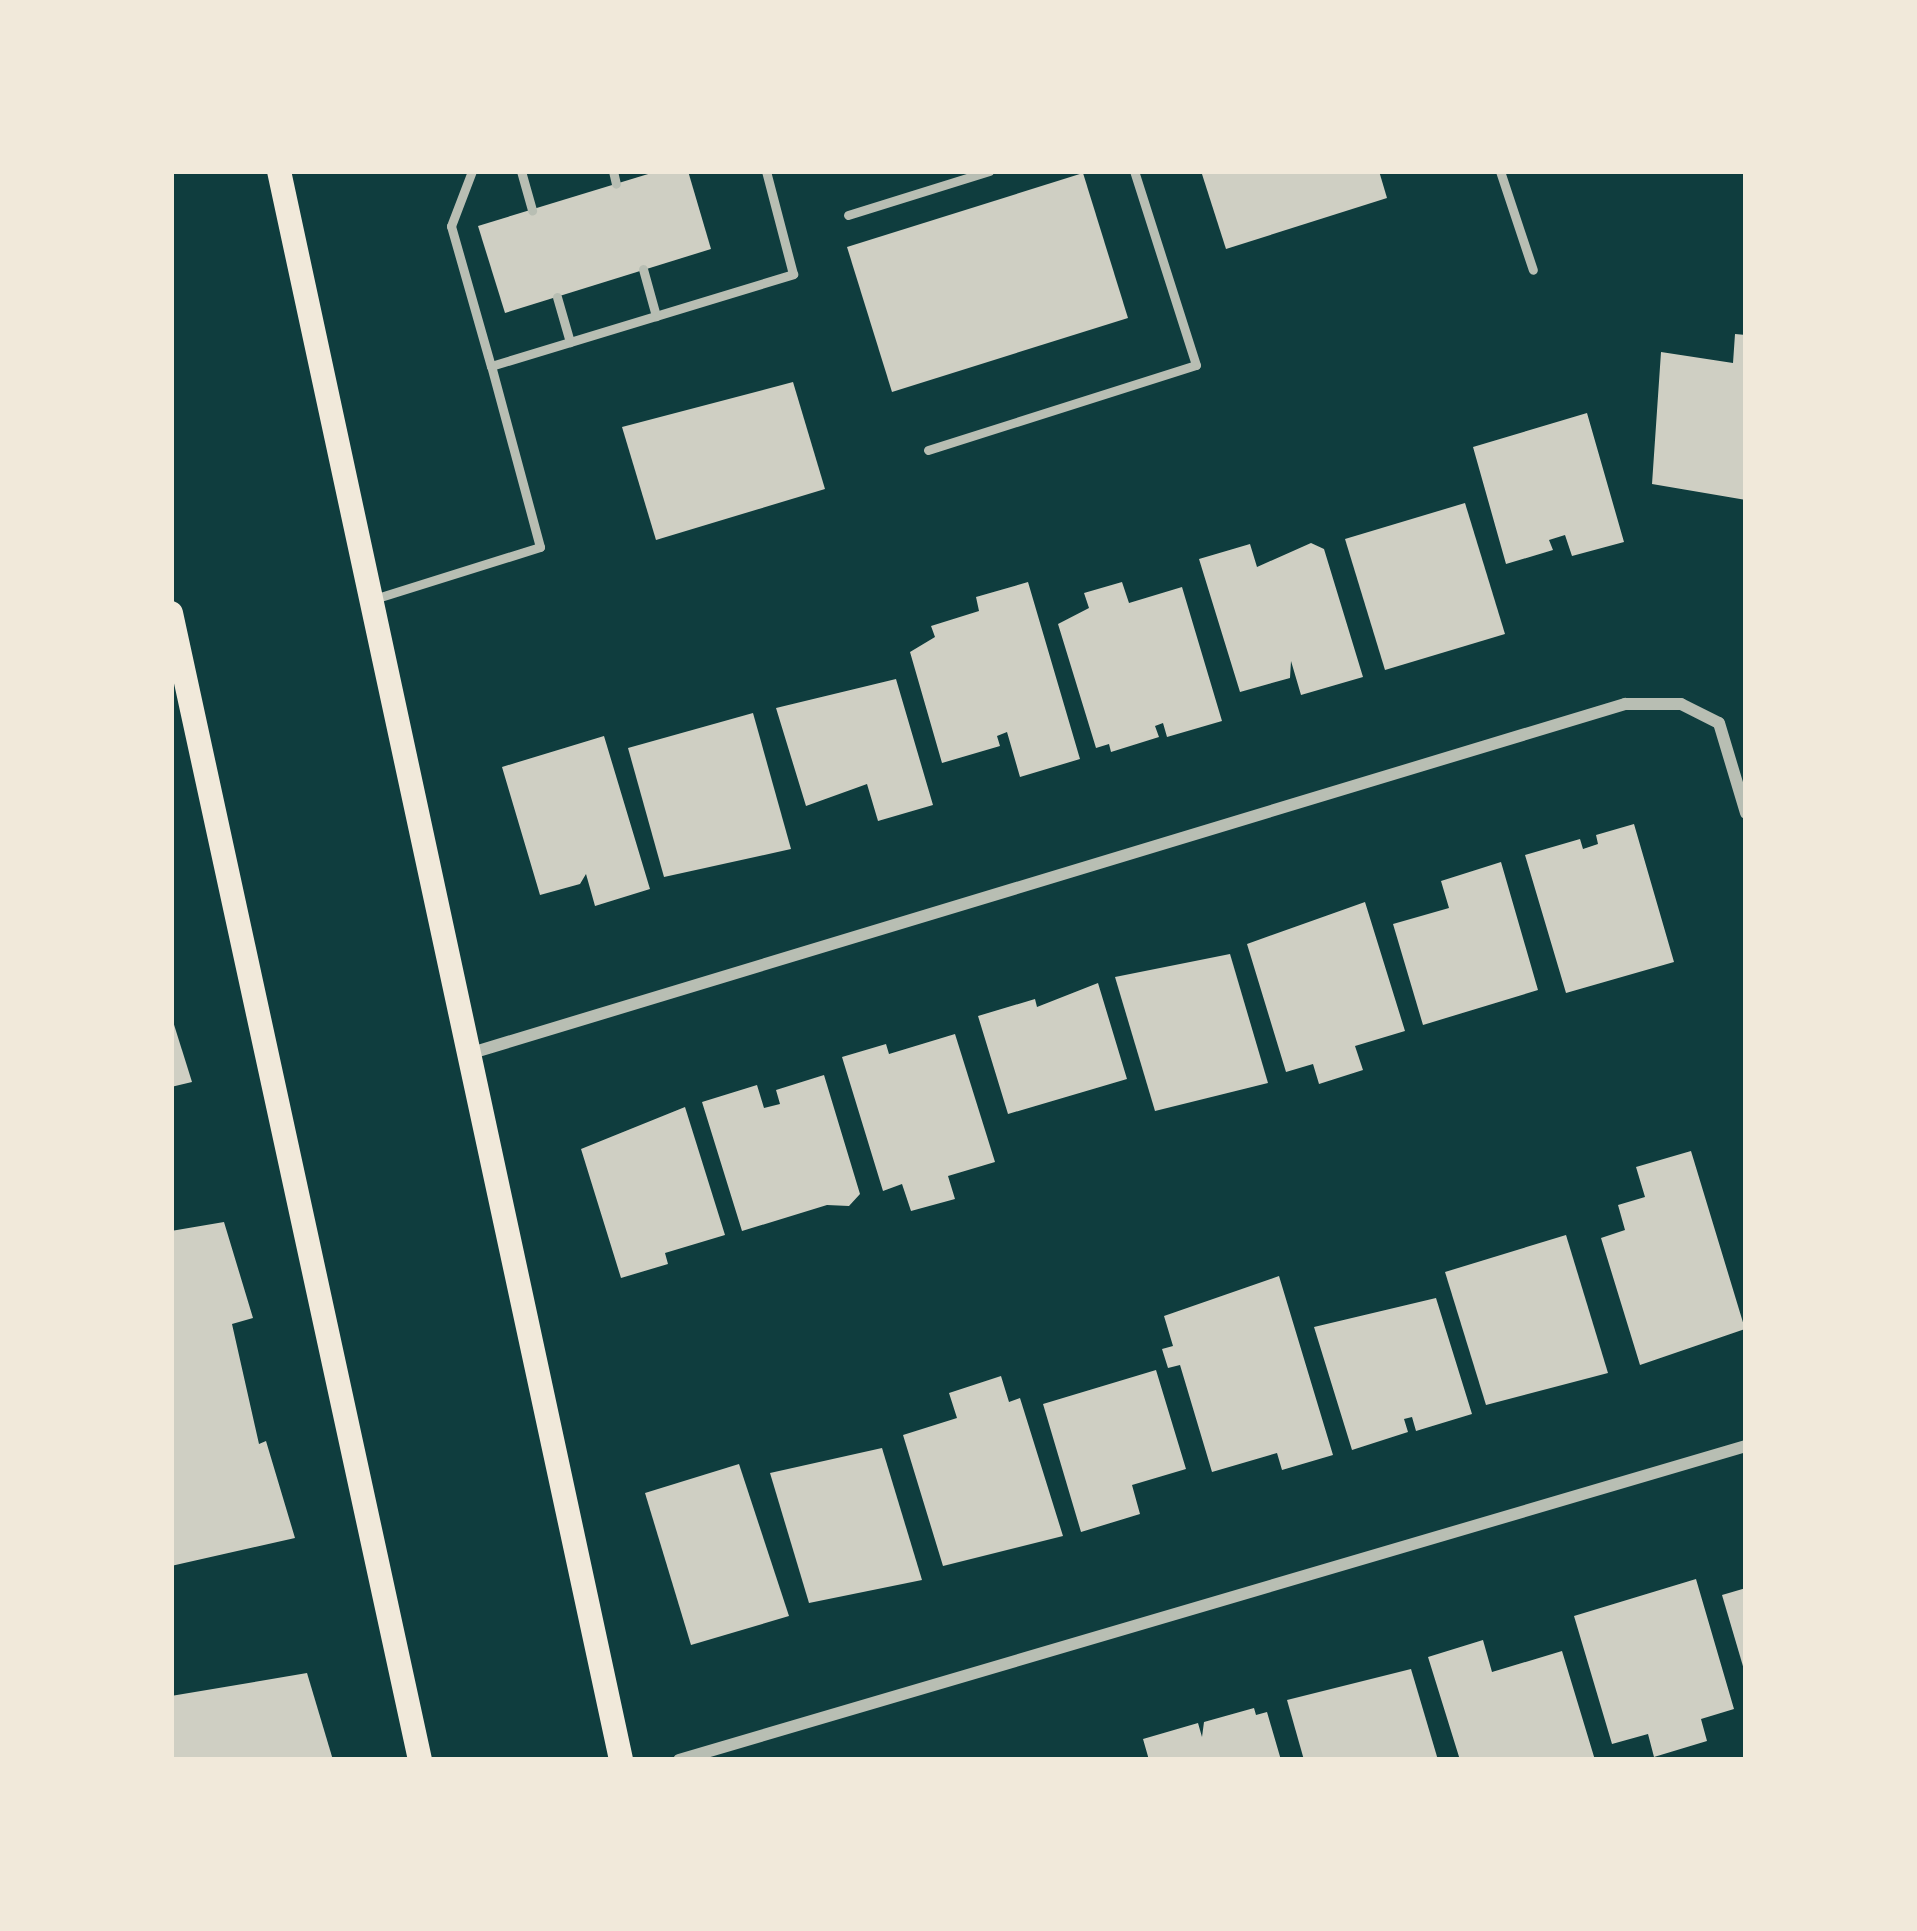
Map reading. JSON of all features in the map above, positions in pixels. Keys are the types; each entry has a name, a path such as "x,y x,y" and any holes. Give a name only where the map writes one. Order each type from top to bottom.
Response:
{"main road":[{"path":"279,171 464,1056 621,1760"},
{"path":"171,613 420,1760"}],"street":[{"path":"464,1056 1625,704 1681,704 1719,723 1746,813"},
{"path":"679,1760 1746,1446"}],"lane":[{"path":"368,600 540,547 451,226 472,171"},
{"path":"521,171 532,210"},
{"path":"613,171 616,184"},
{"path":"491,366 794,274 766,171"},
{"path":"848,215 989,171"},
{"path":"928,450 1196,365 1134,171"},
{"path":"1500,171 1533,270"},
{"path":"643,269 656,316"},
{"path":"557,297 570,342"}],"building":[{"path":"658,171 688,171 711,249 505,313 478,226"},
{"path":"1201,171 1379,171 1387,198 1226,249"},
{"path":"1083,173 1128,318 892,392 847,247"},
{"path":"1735,334 1746,335 1746,500 1652,484 1661,352 1733,363"},
{"path":"793,382 825,489 656,540 622,427"},
{"path":"1587,413 1624,542 1572,556 1565,535 1549,540 1553,550 1506,564 1473,447"},
{"path":"1465,503 1505,634 1385,670 1345,539"},
{"path":"1311,543 1324,549 1363,677 1301,695 1291,661 1290,678 1240,692 1199,559 1250,544 1257,567"},
{"path":"1028,582 1080,759 1020,777 1007,732 997,736 1000,746 942,763 910,652 935,637 931,626 979,611 976,597"},
{"path":"1122,582 1129,603 1182,587 1222,721 1167,737 1163,723 1155,726 1159,737 1111,752 1109,744 1096,748 1058,624 1089,608 1084,593"},
{"path":"896,679 933,805 878,821 867,784 806,806 776,708"},
{"path":"753,713 791,849 664,877 628,748"},
{"path":"604,736 650,889 595,906 586,874 580,884 540,895 502,767"},
{"path":"1634,824 1674,962 1566,993 1525,855 1580,839 1583,849 1598,844 1596,835"},
{"path":"1501,862 1538,990 1423,1025 1393,924 1449,908 1441,881"},
{"path":"1365,902 1405,1031 1355,1046 1363,1070 1319,1084 1313,1064 1286,1072 1247,944"},
{"path":"1230,954 1268,1083 1155,1111 1115,977"},
{"path":"1098,983 1127,1079 1008,1114 978,1016 1035,999 1037,1007"},
{"path":"171,1015 192,1082 171,1087"},
{"path":"955,1034 995,1162 948,1176 955,1199 911,1211 902,1184 883,1191 842,1057 886,1044 889,1054"},
{"path":"824,1075 860,1194 849,1206 827,1205 742,1231 702,1102 757,1085 764,1108 780,1104 776,1090"},
{"path":"685,1107 725,1235 665,1253 668,1264 621,1278 581,1149"},
{"path":"1691,1151 1745,1329 1640,1365 1601,1238 1625,1230 1618,1205 1645,1197 1636,1167"},
{"path":"224,1222 253,1318 232,1324 259,1444 266,1441 295,1538 171,1566 171,1231"},
{"path":"1566,1235 1608,1373 1486,1405 1445,1272"},
{"path":"1279,1276 1333,1455 1282,1470 1277,1453 1212,1472 1180,1365 1168,1368 1162,1349 1173,1346 1164,1316"},
{"path":"1436,1298 1472,1414 1416,1431 1412,1417 1404,1419 1408,1432 1352,1450 1314,1327"},
{"path":"1156,1370 1186,1469 1132,1485 1140,1514 1081,1532 1043,1404"},
{"path":"1001,1376 1009,1402 1020,1398 1063,1536 943,1566 903,1435 957,1418 949,1393"},
{"path":"882,1448 922,1580 809,1603 770,1473"},
{"path":"739,1464 789,1616 691,1645 645,1493"},
{"path":"1696,1579 1734,1709 1701,1719 1707,1741 1654,1757 1648,1734 1612,1744 1574,1616"},
{"path":"1746,1588 1746,1673 1745,1673 1722,1595"},
{"path":"1483,1640 1492,1672 1562,1651 1595,1760 1460,1760 1428,1657"},
{"path":"1411,1669 1438,1760 1304,1760 1287,1700"},
{"path":"307,1673 333,1760 171,1760 171,1696"},
{"path":"1254,1708 1256,1715 1267,1712 1281,1760 1149,1760 1143,1739 1198,1723 1202,1737 1204,1722"}]}
